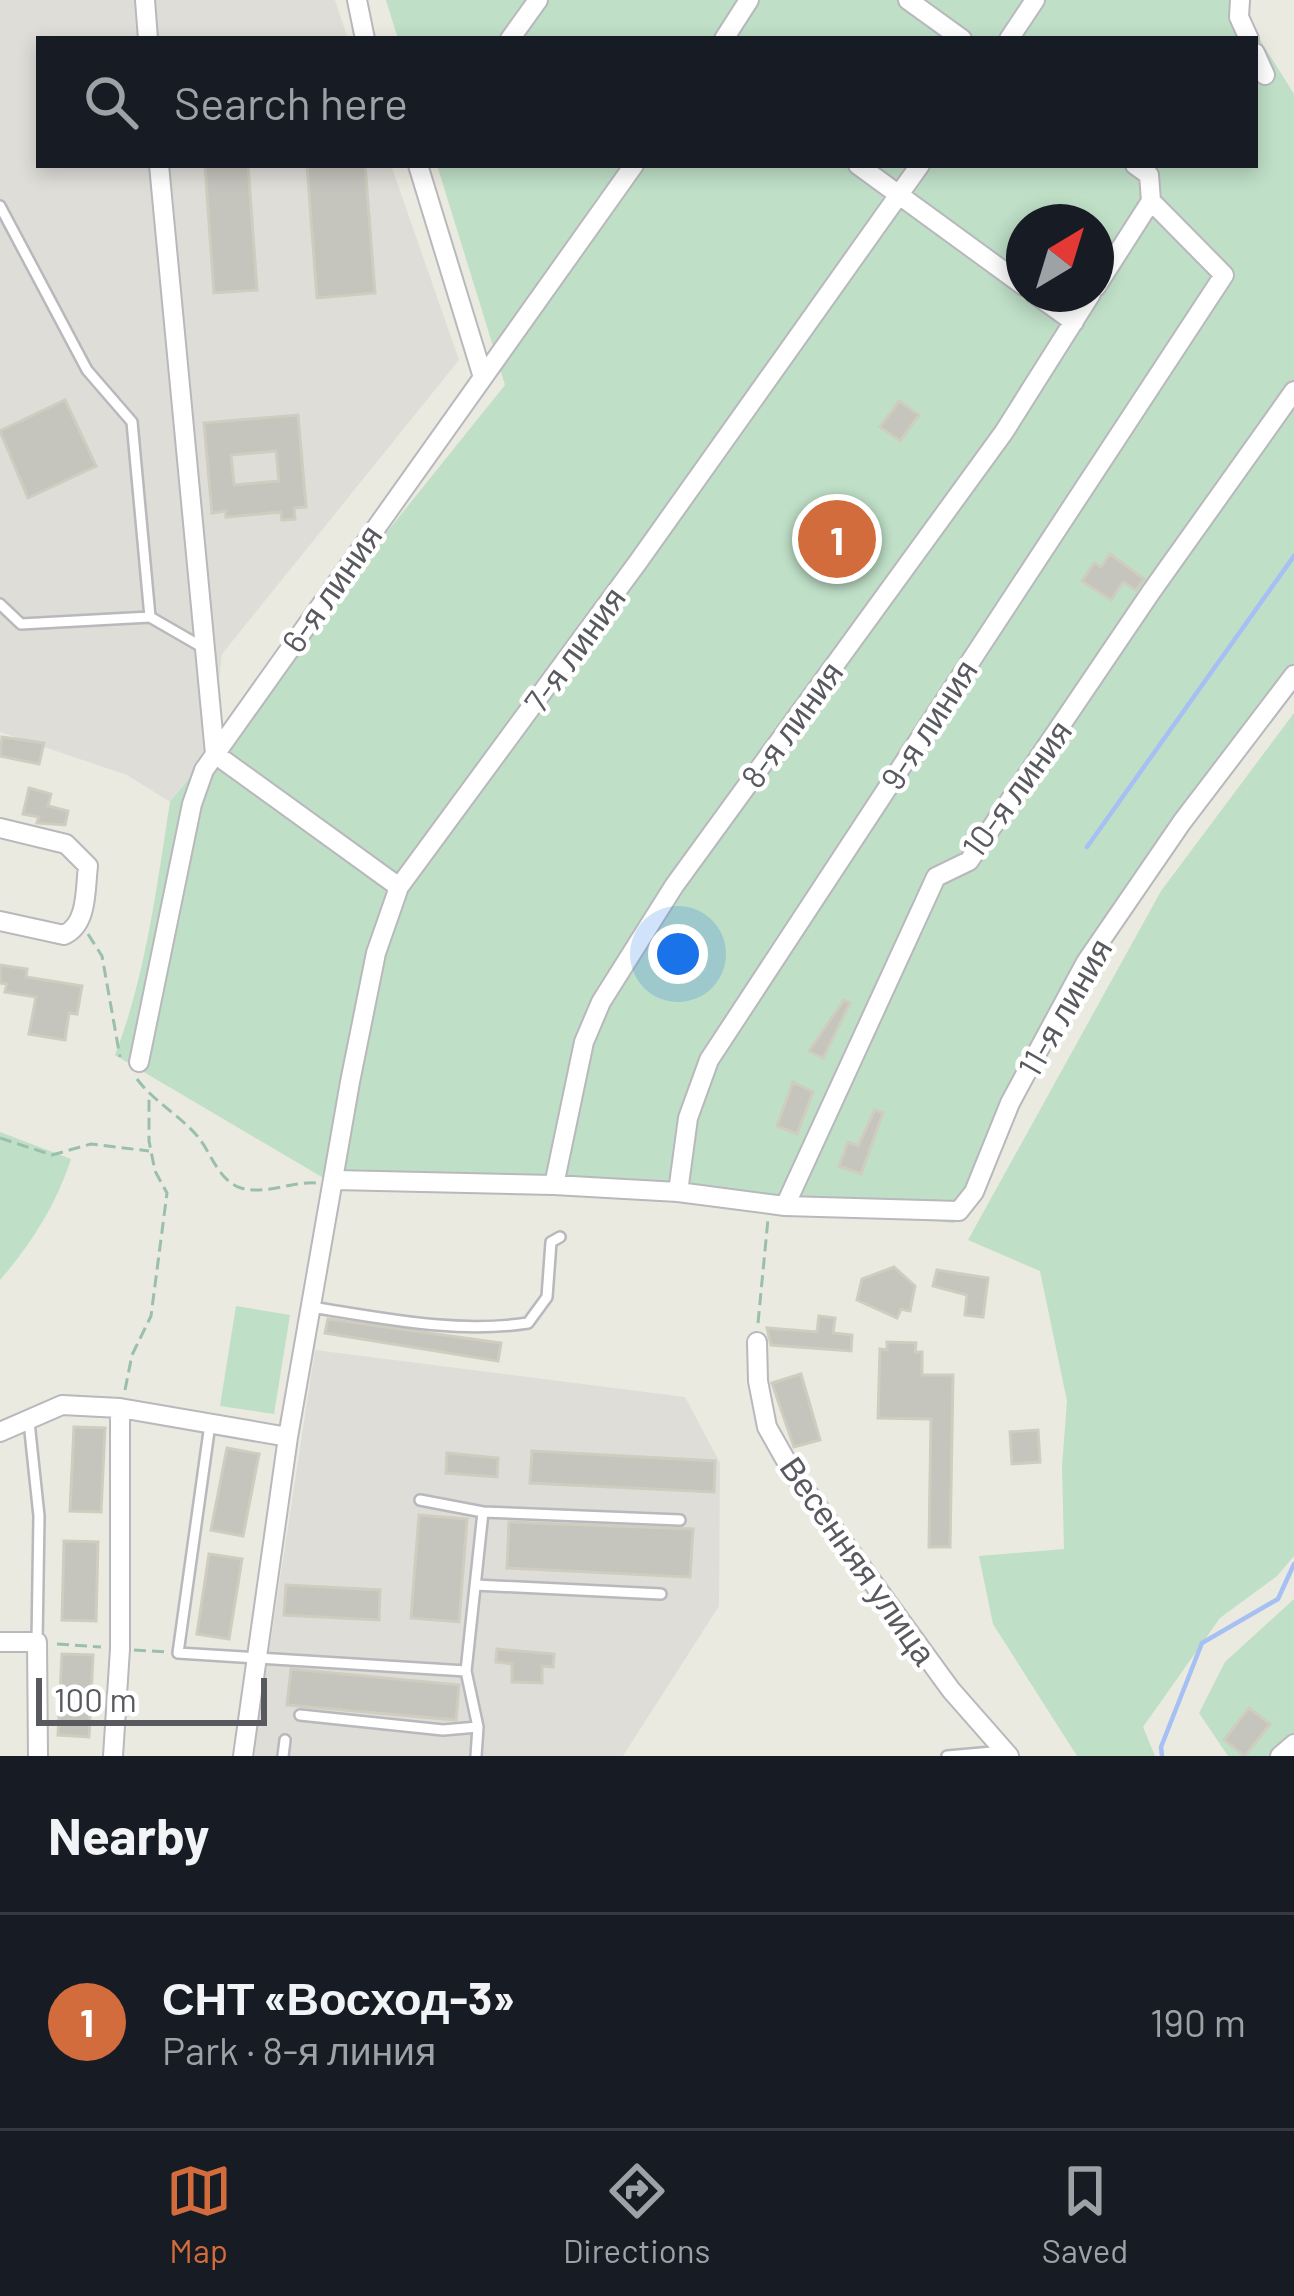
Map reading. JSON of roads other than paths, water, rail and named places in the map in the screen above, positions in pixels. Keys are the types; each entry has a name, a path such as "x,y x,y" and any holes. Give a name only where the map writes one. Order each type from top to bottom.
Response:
{"street":[{"path":"145,0 148,36"},
{"path":"357,0 364,36"},
{"path":"512,36 538,0"},
{"path":"726,36 749,0"},
{"path":"908,0 958,36"},
{"path":"1011,36 1035,0"},
{"path":"1240,0 1238,17 1248,36"},
{"path":"1258,59 1265,75"},
{"path":"159,168 214,754 399,887"},
{"path":"419,168 482,374"},
{"name":"6-я линия","path":"139,1062 192,804 214,754 632,168"},
{"path":"862,168 1006,273"},
{"name":"7-я линия","path":"242,1756 311,1306 376,953 399,887 638,562 918,168"},
{"path":"1139,168 1149,176 1151,201"},
{"name":"9-я линия","path":"678,1192 688,1118 709,1060 1224,275 1151,201"},
{"name":"8-я линия","path":"1114,259 1151,201"},
{"path":"1059,312 1073,322"},
{"name":"8-я линия","path":"554,1184 584,1042 601,1003 674,886 1004,432 1080,312"},
{"name":"10-я линия","path":"777,1209 936,877 969,861 1150,592 1294,391"},
{"name":"11-я линия","path":"777,1209 959,1210 974,1192 1010,1103 1086,962 1182,822 1294,675"},
{"path":"0,828 66,844 88,866 80,922 64,935 0,921"},
{"path":"333,1185 554,1184 678,1192 777,1209"},
{"name":"Весенняя улица","path":"757,1342 758,1382 767,1427 793,1473 952,1690 1006,1753"},
{"path":"0,1432 62,1405 120,1408 288,1437"},
{"path":"112,1756 120,1649 120,1408"},
{"path":"0,1642 37,1642 38,1756"},
{"path":"1280,1756 1294,1744"}],"lane":[{"path":"0,206 87,370 131,422 150,617"},
{"path":"0,604 21,625 150,617 202,647"},
{"path":"311,1306 430,1324 495,1328 528,1323 547,1297 551,1242 560,1237"},
{"path":"29,1421 40,1516 37,1642"},
{"path":"211,1424 178,1653 466,1671"},
{"path":"420,1500 483,1512 680,1520"},
{"path":"476,1756 478,1727 466,1671 483,1512"},
{"path":"475,1585 662,1594"},
{"path":"300,1715 443,1730 478,1727"},
{"path":"283,1756 285,1740"},
{"path":"946,1756 1006,1753"}],"waterway":[{"path":"1087,847 1294,556"},
{"path":"1162,1756 1161,1747 1202,1643 1278,1599 1294,1564"}],"place":[{"name":"СНТ «Восход-3»","path":"837,539"}]}
